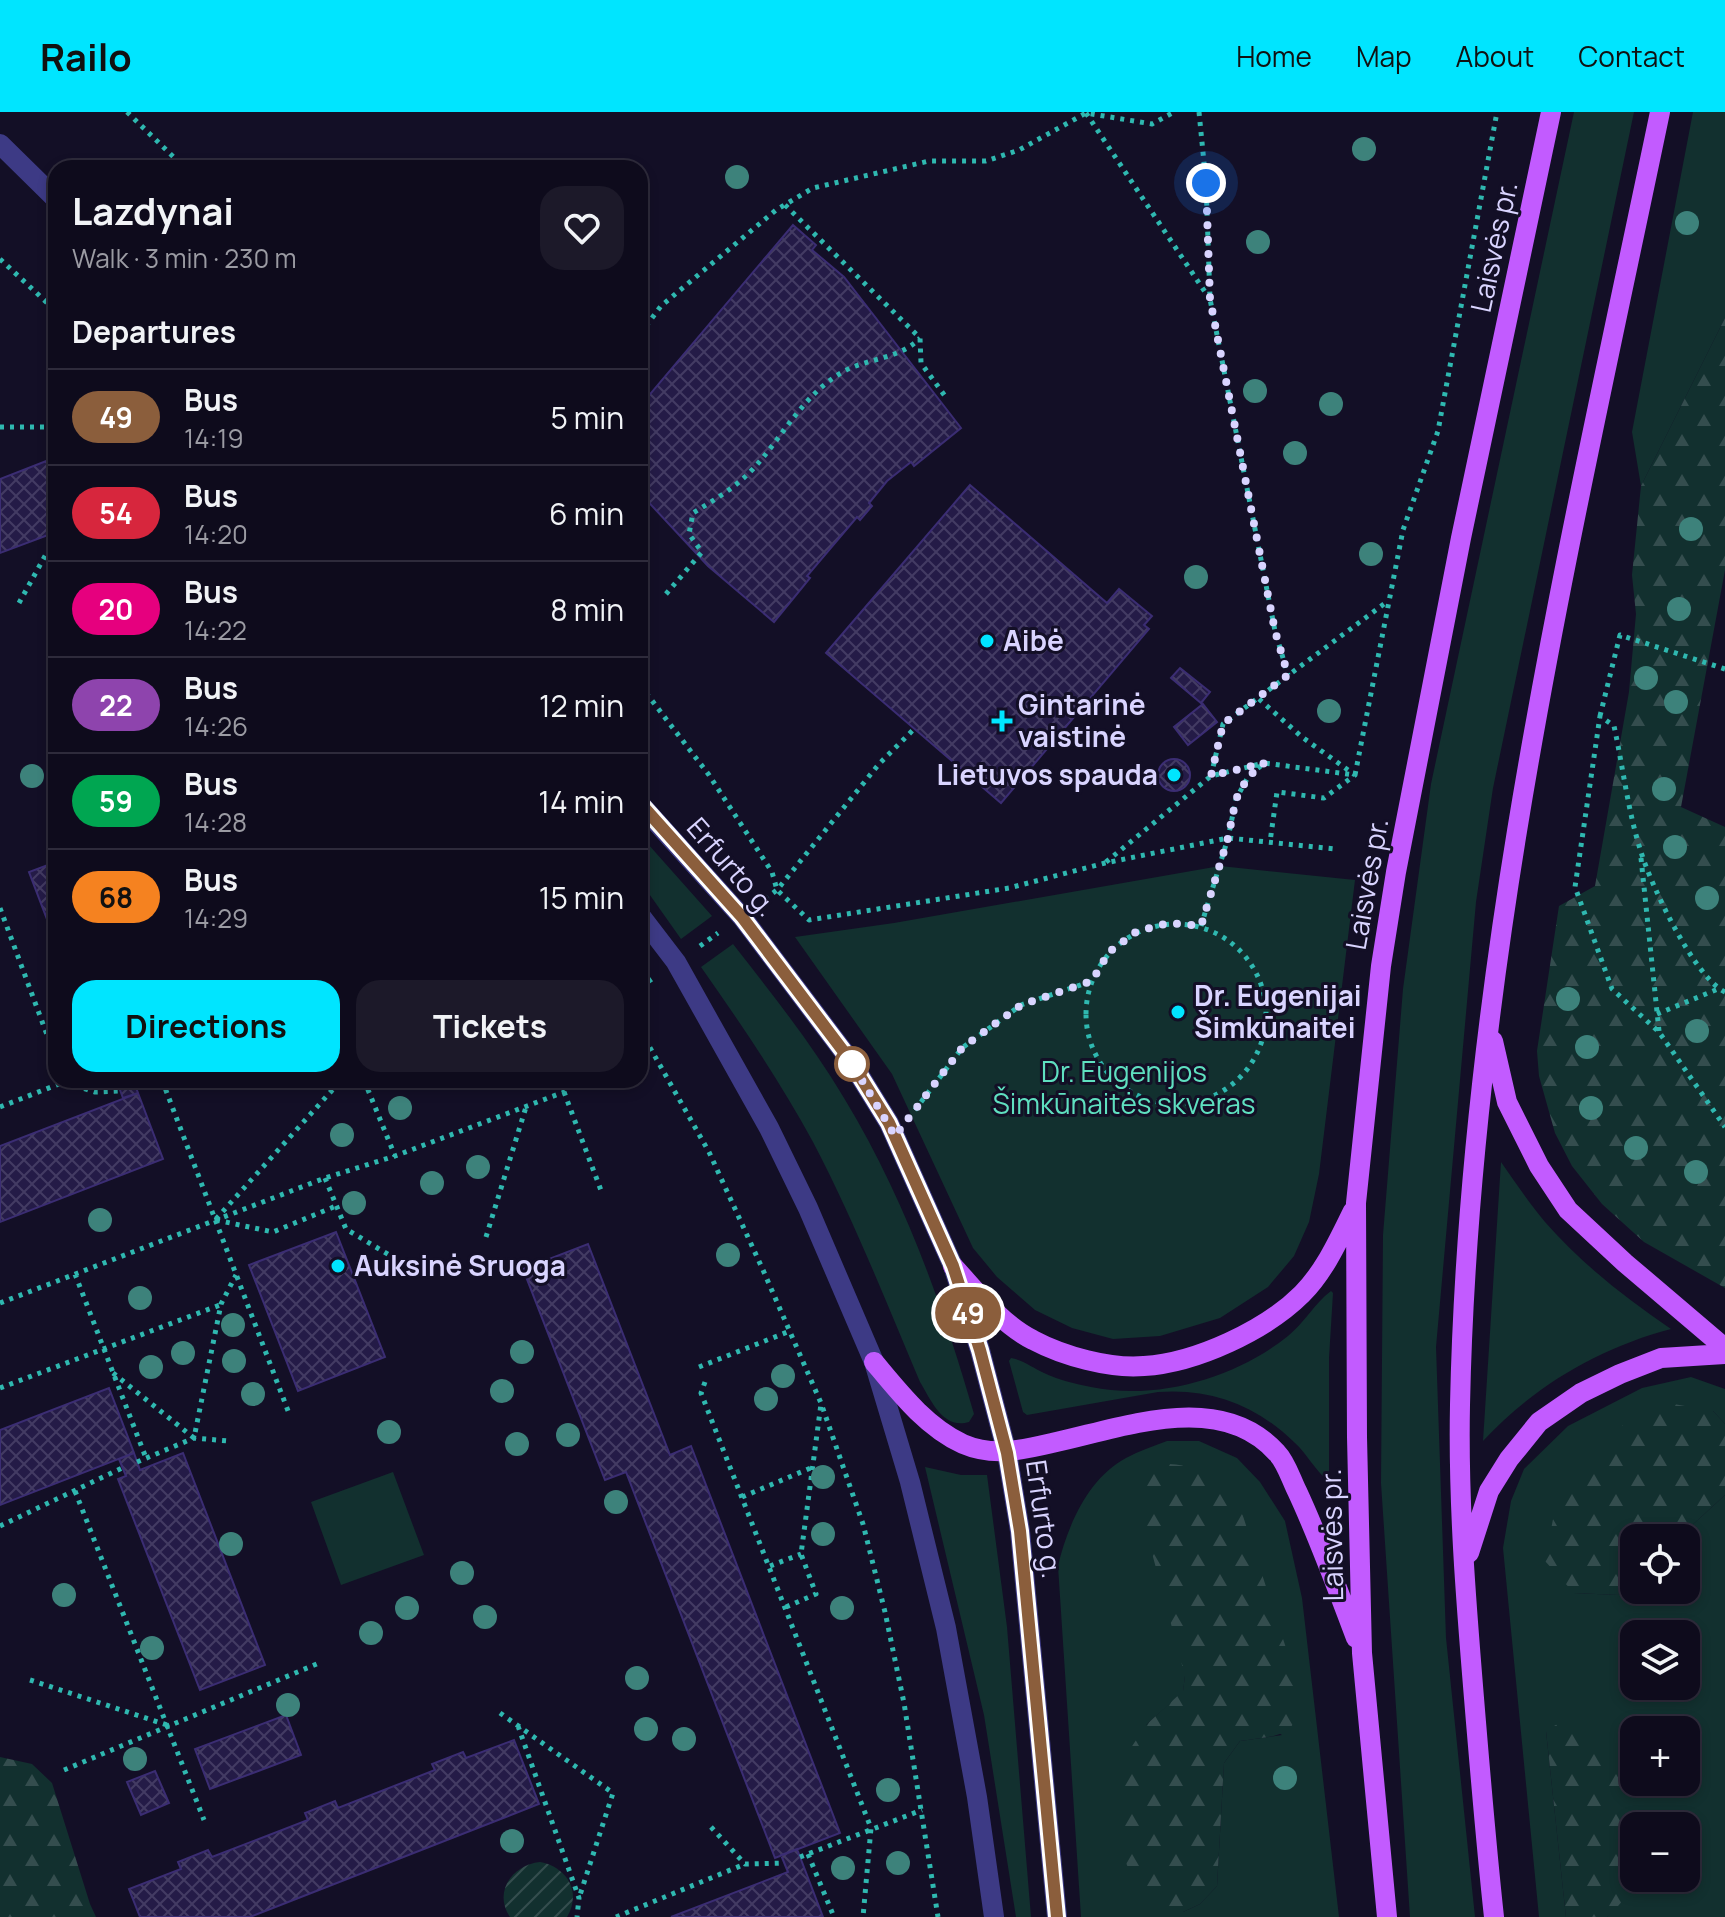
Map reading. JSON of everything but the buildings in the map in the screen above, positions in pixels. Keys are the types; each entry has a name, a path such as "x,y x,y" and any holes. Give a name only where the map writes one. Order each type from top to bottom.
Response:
{"main road":[{"name":"Laisvės pr.","path":"1387,1917 1362,1653 1356,1203 1381,966 1396,872 1461,538 1551,112"},
{"path":"1494,1917 1463,1568 1460,1408 1466,1260 1500,933 1526,768 1660,112"},
{"path":"1490,1025 1507,1102 1539,1166 1568,1210 1725,1348"},
{"path":"953,1266 996,1313 1031,1340 1079,1360 1144,1367 1206,1353 1257,1327 1303,1293 1334,1250 1356,1203"},
{"path":"1463,1568 1489,1491 1509,1459 1539,1422 1581,1393 1661,1358 1725,1354"},
{"path":"874,1362 909,1405 934,1425 964,1445 1007,1453 1181,1416 1213,1418 1255,1432 1280,1455 1308,1515 1362,1653"}],"street":[{"path":"0,144 48,191"},
{"name":"Erfurto g.","path":"648,813 742,917 850,1060 895,1136 953,1266 980,1350 1007,1453 1020,1531 1057,1917"},
{"path":"648,925 676,962 769,1128 808,1208 874,1362 910,1482 946,1628 977,1797 994,1917"}],"path":[{"path":"127,112 177,160"},
{"path":"648,323 661,306 785,205 813,188 929,161 986,161 1019,150 1085,113 1152,124 1174,112"},
{"path":"1199,112 1206,183 1210,299 1275,631 1288,675"},
{"path":"1270,842 1277,792 1324,798 1355,775 1403,530 1438,431 1497,112"},
{"path":"1085,113 1210,299"},
{"path":"785,205 920,338 921,363 945,396"},
{"path":"0,259 48,304"},
{"path":"666,594 702,552 689,534 693,513 727,493 753,469 809,398 842,372 910,348 920,338"},
{"path":"0,427 48,427"},
{"path":"19,603 48,551"},
{"path":"1211,776 1223,724 1389,600"},
{"path":"1725,669 1620,635 1600,716 1575,887 1612,989 1659,1032 1725,1127"},
{"path":"648,696 717,787 772,872 777,890 809,920 1009,888 1105,863 1228,838 1335,849"},
{"path":"1259,699 1302,737 1355,775"},
{"path":"1600,716 1614,726 1641,852 1659,1032"},
{"path":"777,890 871,774 914,729"},
{"path":"1105,863 1211,776 1264,763 1355,775"},
{"path":"1201,926 1228,838 1236,799 1248,777 1264,763"},
{"path":"1641,852 1691,957 1718,989 1725,992"},
{"path":"0,908 48,1037"},
{"path":"1168,923 1201,926 1231,941 1254,966 1266,997 1266,1031 1254,1062 1231,1087 1221,1092 1201,1101 1168,1104 1136,1095 1109,1075 1092,1046 1085,1014 1092,981 1109,952 1136,932 1168,923"},
{"path":"895,1136 962,1048 1021,1005 1092,981"},
{"path":"1657,1014 1718,989"},
{"path":"648,1044 709,1152 790,1331 821,1403 863,1524 885,1612 922,1810 938,1917"},
{"path":"0,1107 48,1088"},
{"path":"84,1088 95,1092 120,1091"},
{"path":"165,1088 290,1416"},
{"path":"215,1220 334,1088"},
{"path":"367,1088 395,1156"},
{"path":"0,1303 325,1178 395,1156 564,1092 567,1088"},
{"path":"564,1092 602,1193"},
{"path":"486,1237 527,1106"},
{"path":"325,1178 346,1229 409,1267"},
{"path":"215,1220 273,1232 337,1206"},
{"path":"75,1274 146,1458"},
{"path":"194,1438 221,1304 236,1275"},
{"path":"0,1388 221,1304"},
{"path":"699,1367 790,1331"},
{"path":"113,1373 194,1438"},
{"path":"705,1382 701,1393 871,1828 863,1917"},
{"path":"786,1607 816,1594 801,1554 821,1403"},
{"path":"137,1462 194,1438 228,1441"},
{"path":"742,1497 813,1467"},
{"path":"0,1526 122,1468"},
{"path":"75,1491 204,1820"},
{"path":"770,1566 801,1554"},
{"path":"64,1770 319,1663"},
{"path":"30,1680 168,1726"},
{"path":"500,1713 613,1793 579,1898 577,1917"},
{"path":"518,1725 579,1898"},
{"path":"800,1857 922,1810"},
{"path":"711,1827 745,1864"},
{"path":"808,1854 834,1917"},
{"path":"616,1917 745,1864 784,1863"}],"green space":[{"path":"1574,112 1634,112 1493,788 1476,902 1436,1347 1446,1638 1475,1917 1410,1917 1381,1483 1383,1235 1403,989 1431,784"},
{"path":"1693,112 1725,112 1725,318 1641,486 1632,432"},
{"path":"1725,318 1725,570 1681,807 1725,827 1725,1288 1644,1242 1602,1204 1572,1166 1555,1133 1539,1076 1537,1051 1559,906 1595,886 1629,692 1636,614 1632,575 1641,486"},
{"path":"648,844 712,916 681,939 648,892"},
{"name":"Dr. Eugenijos Šimkūnaitės skveras","path":"1220,866 1355,880 1319,1174 1309,1222 1294,1256 1268,1287 1220,1318 1160,1336 1113,1339 1072,1328 1035,1310 997,1277 973,1248 892,1074 795,937 894,923"},
{"path":"733,944 819,1058 866,1135 903,1212 935,1291 974,1414 969,1422 952,1422 945,1418 920,1382 856,1231 813,1142 760,1053 701,967"},
{"path":"1501,1162 1539,1215 1574,1252 1620,1292 1671,1329 1618,1347 1569,1372 1524,1403 1483,1441"},
{"path":"1331,1291 1327,1480 1299,1447 1265,1418 1214,1396 1178,1391 1158,1392 1027,1415 1023,1412 1009,1361 1011,1358 1055,1378 1091,1387 1116,1391 1169,1388 1220,1374 1267,1351 1294,1331"},
{"path":"1691,1377 1725,1389 1725,1424 1713,1411 1627,1524 1620,1524 1620,1533 1574,1593 1620,1594 1620,1604 1700,1604 1700,1524 1693,1524 1725,1495 1725,1917 1607,1917 1628,1892 1700,1892 1700,1812 1626,1812 1546,1731 1566,1917 1539,1917 1503,1548 1511,1501 1524,1469 1568,1426 1642,1388"},
{"path":"1668,1403 1713,1411 1725,1424 1725,1495 1693,1524 1620,1524 1620,1594 1574,1593 1545,1561 1554,1514 1585,1464 1629,1419"},
{"path":"1167,1441 1199,1441 1237,1458 1260,1482 1285,1521 1302,1598 1339,1917 1081,1917 1058,1566 1073,1520 1101,1478 1126,1458","holes":["1185,1676 1282,1735 1240,1741 1224,1763 1217,1886 1200,1904 1183,1912 1146,1725 1183,1692"]},
{"path":"1169,1464 1204,1472 1228,1493 1242,1513 1301,1694 1296,1719 1291,1727 1276,1735 1240,1741 1224,1763 1217,1886 1200,1904 1183,1912 1164,1911 1138,1892 1120,1848 1121,1763 1146,1725 1183,1691 1185,1676 1138,1501 1146,1476"},
{"path":"925,1467 961,1475 987,1475 1007,1627 1031,1917 1016,1917 984,1715"},
{"path":"393,1472 424,1555 341,1585 311,1502"},
{"path":"1559,1723 1585,1731 1600,1744 1620,1782 1620,1796 1624,1796 1629,1812 1620,1812 1620,1892 1628,1892 1607,1917 1566,1917 1546,1731"},
{"path":"0,1757 32,1764 52,1783 96,1917 0,1917"},
{"path":"540,1862 558,1869 569,1882 573,1899 567,1917 510,1917 504,1898 508,1881 521,1868"}],"bus line":[{"name":"49","path":"648,813 742,917 850,1060 889,1123 953,1266 980,1350 1007,1453 1020,1531 1057,1917"}],"place":[{"name":"Aibė","path":"987,641"},
{"name":"Gintarinė vaistinė","path":"1002,721"},
{"name":"Lietuvos spauda","path":"1174,775"},
{"name":"Dr. Eugenijai Šimkūnaitei","path":"1178,1012"},
{"name":"Auksinė Sruoga","path":"338,1266"}],"route":[{"path":"852,1064 850,1060 895,1136 962,1048 1021,1005 1092,981 1109,952 1136,932 1168,923 1201,926 1228,838 1236,799 1248,777 1264,763 1211,776 1223,724 1288,675 1275,631 1210,299 1206,183"}]}
